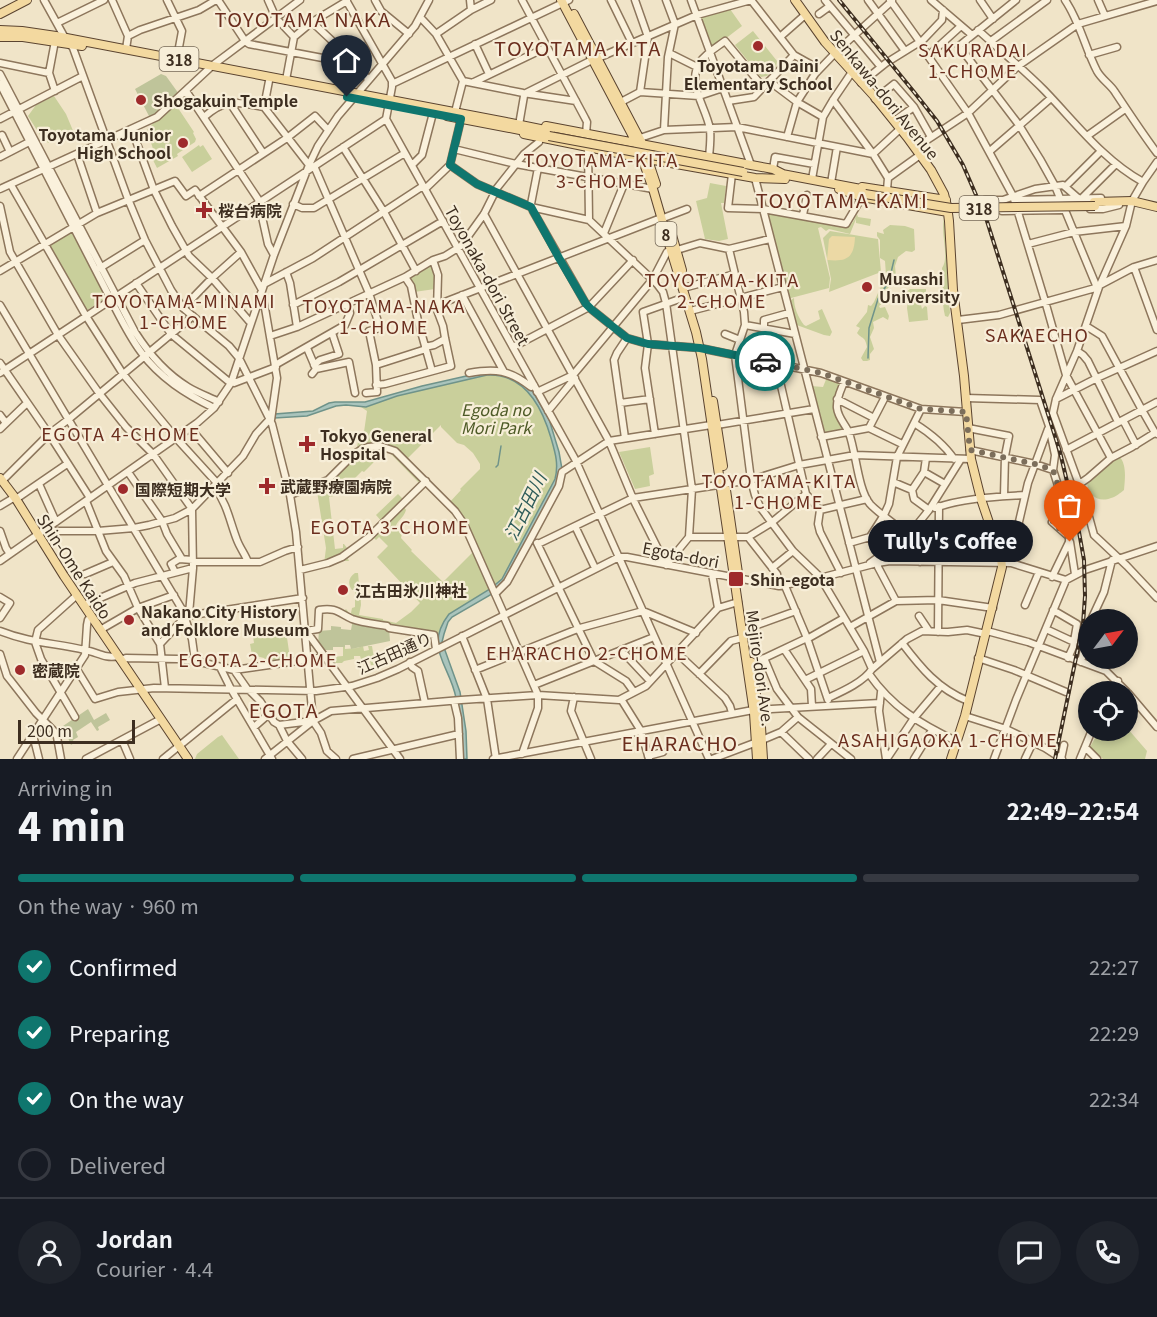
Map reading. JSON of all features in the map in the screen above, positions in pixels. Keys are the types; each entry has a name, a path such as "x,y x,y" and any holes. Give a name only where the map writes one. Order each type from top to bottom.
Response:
{"main road":[{"path":"0,14 27,0"},
{"name":"Senkawa-dori Avenue","path":"795,0 835,53 876,99 917,151 938,181 946,200 952,282 958,320 971,459 981,499 1005,563"},
{"name":"Mejiro-dori Ave.","path":"565,1 628,128 640,142"},
{"path":"0,21 12,30"},
{"name":"318","path":"0,30 12,30 286,80 461,119 519,124 549,133"},
{"name":"318","path":"0,37 68,41 126,49 177,58 269,81 356,96"},
{"name":"Mejiro-dori Ave.","path":"595,59 621,102 640,142 652,189 664,218"},
{"name":"318","path":"389,103 455,112 504,124 742,170 836,185"},
{"path":"519,124 529,123 617,141 640,142 663,149 773,169 785,177"},
{"path":"504,124 540,138 645,158 755,178 785,177"},
{"path":"617,141 626,136 628,128"},
{"path":"663,149 663,161"},
{"name":"Mejiro-dori Ave.","path":"645,158 653,173 664,218 694,310 702,349 736,578 752,664 759,741 763,759"},
{"path":"653,173 663,161"},
{"name":"318","path":"785,177 812,179 864,194 962,209 1119,203 1157,207"},
{"path":"836,185 887,190 946,200"},
{"path":"864,194 948,212"},
{"name":"318","path":"1131,203 1157,212"},
{"name":"Mejiro-dori Ave.","path":"674,250 685,297 702,349"},
{"name":"Shin-Ome Kaido","path":"1,479 16,498 100,630 188,759"},
{"path":"951,759 1005,563"},
{"name":"Mejiro-dori Ave.","path":"736,578 742,638 756,709"},
{"name":"Mejiro-dori Ave.","path":"757,759 759,741"}],"street":[{"path":"44,0 68,41 128,200 171,291 183,308 229,346 239,358 271,417 290,495 298,547 313,721 321,733 327,751 336,759"},
{"path":"57,23 104,0"},
{"path":"112,0 128,36 126,49"},
{"path":"167,0 182,31 177,58"},
{"path":"128,36 199,10 217,0 249,44 354,63"},
{"path":"268,0 276,18 294,37"},
{"path":"0,189 157,117 210,67 300,0"},
{"path":"2,372 386,119 393,84 347,0 312,22 294,37 286,80"},
{"path":"375,0 383,13 409,34"},
{"path":"0,561 190,428 219,402 231,383 274,255 293,204 310,168 313,155 328,130 409,34 429,0"},
{"path":"470,0 471,10"},
{"path":"436,34 471,10 491,0"},
{"path":"522,0 586,120 586,134"},
{"path":"611,0 632,43"},
{"path":"635,0 648,37 640,92"},
{"path":"664,130 669,53 675,24 666,0"},
{"path":"691,0 751,165"},
{"path":"519,124 526,93 595,59 675,24 697,15 751,0 794,55 819,69"},
{"path":"868,0 904,51"},
{"path":"931,0 941,5 961,26 991,42 1051,98 1101,151 1126,172 1143,182"},
{"path":"980,0 993,19"},
{"path":"1016,0 959,46 1019,125 1040,159 1055,186 1099,287"},
{"path":"991,42 1047,0"},
{"path":"1065,0 1099,74 1114,89 1125,109 1157,153"},
{"path":"1098,0 1105,16"},
{"path":"393,84 565,1"},
{"path":"787,137 797,102 812,78 835,53 891,1 968,113 1014,198 1066,375 1111,458"},
{"path":"888,178 931,137 968,113 1018,66 1078,24 1157,1"},
{"path":"819,14 828,3 881,67"},
{"path":"861,82 904,51 921,42 939,25 942,20 941,5"},
{"path":"780,37 805,15"},
{"path":"420,17 436,34 463,81 455,112"},
{"path":"312,22 369,80"},
{"path":"928,56 961,26"},
{"path":"55,41 49,73 55,91"},
{"path":"709,157 710,128 695,84 697,67 701,60 725,41 763,87"},
{"path":"475,44 489,74"},
{"path":"473,82 548,47"},
{"path":"1089,55 1117,47"},
{"path":"669,53 697,67"},
{"path":"728,101 754,97 794,55"},
{"path":"0,63 49,73"},
{"path":"812,179 823,117 852,72"},
{"path":"0,74 16,111"},
{"path":"0,119 83,76"},
{"path":"264,107 269,81"},
{"path":"463,81 576,101"},
{"path":"769,81 797,102 823,117"},
{"path":"0,84 113,298 147,355 166,378 182,391 214,408"},
{"path":"876,99 894,84 914,107 931,137"},
{"path":"621,102 640,92 699,96 723,88"},
{"path":"186,91 259,202 268,244 274,255"},
{"path":"990,151 1051,98"},
{"path":"833,100 888,178 887,190"},
{"path":"204,117 219,106 235,102 264,107 310,168 329,200 369,293 380,328 369,331 376,365 377,392 366,393"},
{"path":"230,103 263,153"},
{"path":"894,121 914,107"},
{"path":"1087,136 1125,109"},
{"path":"412,165 422,155 433,113"},
{"path":"200,196 287,138 315,116 328,130"},
{"name":"Toyonaka-dori Street","path":"386,119 576,462 710,759"},
{"path":"262,289 424,187 450,165 461,119"},
{"path":"640,142 664,130 737,127 873,154"},
{"path":"873,154 900,129"},
{"path":"132,130 154,190 189,256 251,322"},
{"path":"2,135 10,152"},
{"path":"270,336 297,327 405,277 458,248 484,214 495,192 540,138"},
{"path":"0,157 32,141"},
{"path":"343,147 384,212 416,271"},
{"path":"588,147 589,220"},
{"path":"836,185 837,147"},
{"path":"454,149 516,164 652,189"},
{"path":"1065,187 1101,151"},
{"path":"293,204 307,209 314,208 405,153"},
{"path":"77,154 97,213"},
{"path":"773,169 775,157 814,164"},
{"path":"1005,563 1035,464 1054,415 1056,399 1077,351 1099,287 1126,226 1131,203 1157,162"},
{"path":"1079,198 1116,164"},
{"path":"450,165 477,184 531,207 589,220 653,279 663,292 692,489 688,537 666,565 633,498 609,441 484,214"},
{"path":"538,168 531,207 588,307 627,338 648,344 702,349 804,369 921,409 966,412"},
{"path":"732,174 728,208 763,209 846,224 864,194"},
{"path":"755,178 880,662"},
{"path":"0,271 97,213 175,181 186,196 195,190 200,196 241,252 262,289 277,385 271,417 256,434 248,450 228,473 192,509 175,518 134,528 98,531 53,531 46,528"},
{"path":"607,236 624,184"},
{"path":"11,185 86,316 123,374 215,485 225,504 240,549 244,552 248,562"},
{"path":"984,200 1014,198 1055,186 1065,187 1079,198"},
{"path":"803,215 807,195"},
{"path":"1014,198 1109,198 1119,203"},
{"path":"1002,211 1103,209 1119,203"},
{"path":"0,206 10,252 58,335 99,393 126,427 153,454 192,509 193,563 189,614 160,644"},
{"path":"437,305 559,258 607,236 687,209"},
{"path":"293,305 339,282 443,221"},
{"path":"76,226 100,268 113,298"},
{"path":"1028,244 1074,232 1126,226"},
{"path":"548,411 653,279 667,252 700,243 729,249 770,239"},
{"path":"100,268 145,240"},
{"path":"729,249 744,312 745,325 735,355 751,480 758,502 793,551 820,578 864,651 870,671 881,692 932,730 956,741"},
{"path":"183,308 241,252"},
{"path":"376,384 386,384 452,366 437,305 438,275 433,260"},
{"path":"513,347 588,307 633,260"},
{"path":"958,320 999,315 1099,287 1134,267 1157,260"},
{"path":"1134,267 1157,330"},
{"path":"286,272 297,327"},
{"path":"687,287 735,274"},
{"path":"405,277 411,286 432,371"},
{"path":"136,283 171,334 231,383 275,366 345,325 350,313 347,304"},
{"path":"694,310 783,287"},
{"path":"462,295 504,372"},
{"path":"655,434 645,368 648,344 643,312 685,297"},
{"path":"0,305 174,595 186,617 195,661"},
{"path":"764,328 764,320 789,313"},
{"path":"1,479 49,434 193,316"},
{"path":"745,325 795,334"},
{"path":"1078,485 1111,458 1157,433 1102,336 1086,326"},
{"path":"314,369 321,360 339,354 332,333"},
{"path":"725,334 740,340"},
{"path":"625,438 614,360 627,338"},
{"path":"376,365 445,339"},
{"path":"306,348 314,369"},
{"path":"1077,351 1088,361 1120,421 1136,445"},
{"path":"1056,399 1157,351"},
{"path":"147,355 175,378 219,402"},
{"path":"314,369 349,362 355,393"},
{"path":"0,363 2,372 49,434 88,500 106,551 124,576 138,608 160,644 165,688"},
{"path":"780,364 778,377 806,494 820,510 818,524 820,532 841,573"},
{"path":"469,373 490,370 504,372 535,388 574,377"},
{"path":"844,382 837,399 837,410 849,432 864,492 870,504 915,544 920,562"},
{"path":"869,428 885,397"},
{"path":"966,398 1040,400 1049,426 1055,455 1053,470 1064,504 1052,522 1069,537 1075,574"},
{"path":"620,404 650,399"},
{"path":"837,399 874,418"},
{"path":"1066,450 1157,402"},
{"path":"0,429 27,403"},
{"path":"495,593 507,582 559,486 562,472 609,441 814,409"},
{"path":"849,543 870,537 884,515 889,504 897,456 921,409"},
{"path":"0,415 6,423"},
{"path":"1054,415 1083,495 1094,536 1157,598"},
{"path":"914,423 928,432 957,459"},
{"path":"190,428 228,473"},
{"path":"821,437 869,428 902,444"},
{"path":"968,428 1009,436 1005,456 1004,496"},
{"path":"290,495 328,480 356,453 368,447 386,447 395,451 456,512 464,524 492,585 538,695 538,708 522,754"},
{"path":"970,450 1005,456 1053,470"},
{"path":"538,544 633,498 751,480 799,465 855,454 971,459"},
{"path":"926,458 924,472 912,490 914,499 929,510"},
{"path":"878,558 908,536 929,510 957,459"},
{"path":"0,506 39,484 67,464"},
{"path":"128,472 162,521 182,560"},
{"path":"924,472 945,484"},
{"path":"300,570 342,557 369,537 426,480"},
{"path":"893,482 912,490"},
{"path":"39,484 56,522"},
{"path":"688,537 748,537 771,523 806,494"},
{"path":"929,510 949,503 1025,495"},
{"path":"820,510 867,499"},
{"path":"938,632 939,506"},
{"path":"575,526 595,568"},
{"path":"939,531 991,529"},
{"path":"0,531 10,554"},
{"path":"748,537 777,574 796,611 830,706"},
{"path":"870,537 896,601"},
{"path":"530,540 538,544 594,661 626,681 634,692"},
{"path":"1052,577 1070,542"},
{"path":"994,759 1065,580 1115,559 1157,546"},
{"path":"175,572 171,564 179,560 193,563 260,562 298,547"},
{"path":"772,568 793,551"},
{"name":"Egota-dori","path":"439,647 619,557 782,586 855,569 878,558 890,561 1005,563 1065,580"},
{"path":"1096,609 1115,559"},
{"path":"85,574 113,562"},
{"path":"84,605 128,586 175,572 193,563"},
{"path":"1025,605 1039,572"},
{"path":"712,574 718,608"},
{"path":"75,717 41,659 35,642 38,630 77,595"},
{"path":"100,630 138,608 174,595"},
{"path":"0,597 9,603 0,618"},
{"path":"186,617 303,598"},
{"path":"850,627 896,601 938,600 993,608"},
{"path":"220,667 269,758 313,721 331,711 538,695 621,699 646,686 718,608 738,602"},
{"path":"306,631 318,629 319,610 338,610 353,619 389,628 434,634 439,647"},
{"path":"1053,610 1077,624 1073,647 1068,657"},
{"path":"475,670 578,629 643,611 696,633"},
{"path":"746,629 796,611"},
{"path":"17,759 85,655 87,625 91,616"},
{"path":"919,616 929,631"},
{"path":"752,664 844,618"},
{"path":"1046,629 1074,642"},
{"path":"0,631 18,638 86,650 99,655 195,661 234,670 325,657"},
{"path":"306,631 400,759"},
{"path":"828,698 846,689 902,643 922,631 986,632 1039,646 1078,661"},
{"path":"462,636 487,699 495,759 756,709 880,703"},
{"path":"534,685 654,636"},
{"path":"699,674 731,641 742,638"},
{"path":"902,643 918,664 941,686 968,701"},
{"name":"江古田通り","path":"76,668 95,699 118,692 165,688 310,691 347,687 377,678 439,647"},
{"path":"784,649 811,689 812,706"},
{"path":"621,650 650,681"},
{"path":"805,680 864,651"},
{"path":"677,653 725,698 732,713"},
{"path":"0,654 7,676 57,736 61,759"},
{"path":"764,658 777,688 798,717 851,759"},
{"path":"978,658 1066,692"},
{"path":"410,662 412,667 418,671 425,703"},
{"path":"1103,669 1118,681"},
{"path":"234,670 274,722 279,725 287,741 302,759"},
{"path":"886,758 914,718 941,686"},
{"path":"881,692 879,711 886,758"},
{"path":"574,697 571,711 591,759"},
{"path":"164,759 237,699"},
{"path":"621,699 641,730 649,758 663,753"},
{"path":"458,700 460,759"},
{"path":"1138,705 1157,727"},
{"path":"254,727 269,714"},
{"path":"964,716 1006,729 1034,742 1061,759 1064,745"},
{"path":"710,759 782,732 798,717"},
{"path":"86,759 161,719"},
{"path":"279,725 313,721"},
{"path":"914,759 932,730"},
{"path":"782,732 809,759"},
{"path":"352,759 459,734"},
{"path":"33,735 39,759"},
{"path":"122,740 130,759"},
{"path":"1080,759 1087,741"},
{"path":"1025,759 1034,742"},
{"path":"817,759 831,744"},
{"path":"1084,747 1097,759"},
{"path":"537,751 541,759"}],"green space":[{"path":"730,9 742,26 712,49 701,20 702,17"},
{"path":"753,31 777,61 776,68 767,76 761,77 735,45"},
{"path":"161,74 166,76 179,94 158,114 150,118 135,89"},
{"path":"54,96 66,114 74,133 48,143 45,138 42,138 28,116 36,105"},
{"path":"176,105 194,132 196,139 177,154 178,156 157,168 151,156 154,152 147,130"},
{"path":"199,145 200,147 203,145 212,159 192,172 182,157"},
{"path":"710,183 726,186 724,203 721,203 728,239 719,241 705,239 696,201 707,198"},
{"path":"768,213 845,227 854,221 857,214 858,217 871,219 870,226 856,223 856,219 850,234 818,228 830,278 829,288 791,298 791,300 794,298 797,312 806,326 820,319 818,311 822,309 832,332 830,336 794,324 766,215"},
{"path":"944,219 950,313 948,317 945,316 943,298"},
{"path":"890,225 914,229 915,250 906,251 898,257 895,266 896,277 884,294 883,303 879,306 880,308 885,307 889,316 888,320 883,317 873,322 874,328 870,337 874,349 870,354 870,360 863,361 861,358 867,347 865,340 857,333 860,328 856,326 867,312 868,305 871,306 874,302 886,275 885,261 880,258 880,240 877,232 884,234 883,230"},
{"path":"72,230 106,296 87,310 84,310 48,246"},
{"path":"830,231 878,239 881,272 829,292 831,279 823,238"},
{"path":"432,264 436,277 435,289 414,292 409,277"},
{"path":"910,289 926,289 926,302 921,305 922,309 927,307 928,320 909,322 906,292"},
{"name":"Egoda no Mori Park","path":"484,375 512,380 528,391 549,427 556,455 555,479 502,579 449,614 439,634 434,635 353,619 342,613 346,609 351,613 352,608 355,607 355,590 352,590 349,583 355,573 358,573 360,584 359,615 396,623 420,603 377,557 388,546 379,537 376,540 371,535 383,523 376,515 398,494 405,501 402,504 406,510 396,526 396,531 401,531 401,538 411,551 443,582 476,549 472,539 448,504 480,469 480,464 473,453 464,445 457,443 441,425 406,460 426,481 421,485 390,453 379,450 380,456 364,472 362,471 334,496 329,497 335,549 343,548 344,544 350,552 346,554 349,561 333,561 324,564 326,548 316,485 328,480 356,453 358,442 364,432 367,411 361,407"},
{"path":"827,377 841,384 836,397 845,430 823,434 811,386 823,387"},
{"path":"650,447 654,474 649,476 650,486 635,489 619,452"},
{"path":"1119,456 1124,467 1124,490 1115,497 1098,499 1094,497 1087,486 1087,481"},
{"path":"353,619 389,628 390,641 351,649 350,645 345,645 345,647 333,647 333,650 323,650 318,644 319,631 331,630 331,626 351,630"},
{"path":"286,631 290,658 265,662 264,658 252,655 250,644 254,643 253,636"},
{"path":"363,646 364,651 369,650 368,646 372,646 375,665 361,659 360,656 354,656 354,659 342,663 333,663 331,660 332,657 343,656 343,647 345,649"},
{"path":"88,709 94,720 106,713 110,720 98,727 97,731 91,722 76,732 78,737 71,745 63,726"},
{"path":"222,735 239,759 195,759 197,754"},
{"path":"1093,741 1138,741 1147,751 1145,759 1103,759 1090,747"}],"sand":[{"path":"832,236 855,237 853,250 848,257 840,260 827,260 829,239"}],"water":[{"path":"484,372 500,372 533,392 549,419 562,469 560,481 503,584 492,594 452,617 448,622 442,642 460,692 466,731 467,759 462,759 456,698 440,656 438,637 449,614 502,579 555,479 557,468 555,453 543,415 522,386 500,376 487,375 397,396 366,407 336,406 307,416 275,418 275,414 313,411 335,402 365,402"}],"waterway":[{"path":"868,358 869,328 878,299 889,281 894,260"},
{"path":"496,467 501,446"}],"railway":[{"path":"839,0 937,121 963,165 986,218 1060,452 1084,560 1085,596 1083,624 1055,759"}],"way so far":[{"path":"765,361 821,373 921,409 966,412 970,450 1005,456 1053,470 1064,504 1052,522 1069,537 1070,542"}],"place":[{"name":"Toyotama Daini Elementary School","path":"758,46"},
{"name":"Shogakuin Temple","path":"141,100"},
{"name":"Toyotama Junior High School","path":"183,143"},
{"name":"桜台病院","path":"204,210"},
{"name":"Musashi University","path":"867,287"},
{"name":"Tokyo General Hospital","path":"307,444"},
{"name":"武蔵野療園病院","path":"267,486"},
{"name":"国際短期大学","path":"123,489"},
{"name":"Tully's Coffee","path":"1070,542"},
{"name":"Shin-egota","path":"736,579"},
{"name":"江古田氷川神社","path":"343,590"},
{"name":"Nakano City History and Folklore Museum","path":"129,620"},
{"name":"密蔵院","path":"20,670"}],"district":[{"name":"TOYOTAMA NAKA","path":"303,18"},
{"name":"TOYOTAMA KITA","path":"578,47"},
{"name":"SAKURADAI 1-CHOME","path":"973,59"},
{"name":"TOYOTAMA-KITA 3-CHOME","path":"601,169"},
{"name":"TOYOTAMA KAMI","path":"842,199"},
{"name":"TOYOTAMA-KITA 2-CHOME","path":"722,289"},
{"name":"TOYOTAMA-MINAMI 1-CHOME","path":"184,310"},
{"name":"TOYOTAMA-NAKA 1-CHOME","path":"384,315"},
{"name":"SAKAECHO","path":"1037,334"},
{"name":"EGOTA 4-CHOME","path":"121,433"},
{"name":"TOYOTAMA-KITA 1-CHOME","path":"779,490"},
{"name":"EGOTA 3-CHOME","path":"390,526"},
{"name":"EHARACHO 2-CHOME","path":"587,652"},
{"name":"EGOTA 2-CHOME","path":"258,659"},
{"name":"EGOTA","path":"284,709"},
{"name":"ASAHIGAOKA 1-CHOME","path":"948,739"},
{"name":"EHARACHO","path":"680,742"}],"route":[{"path":"347,97 461,119 450,165 477,184 531,207 586,304 627,338 648,344 700,348 765,361"}],"water label":[{"name":"江古田川","path":"524,506"}]}
